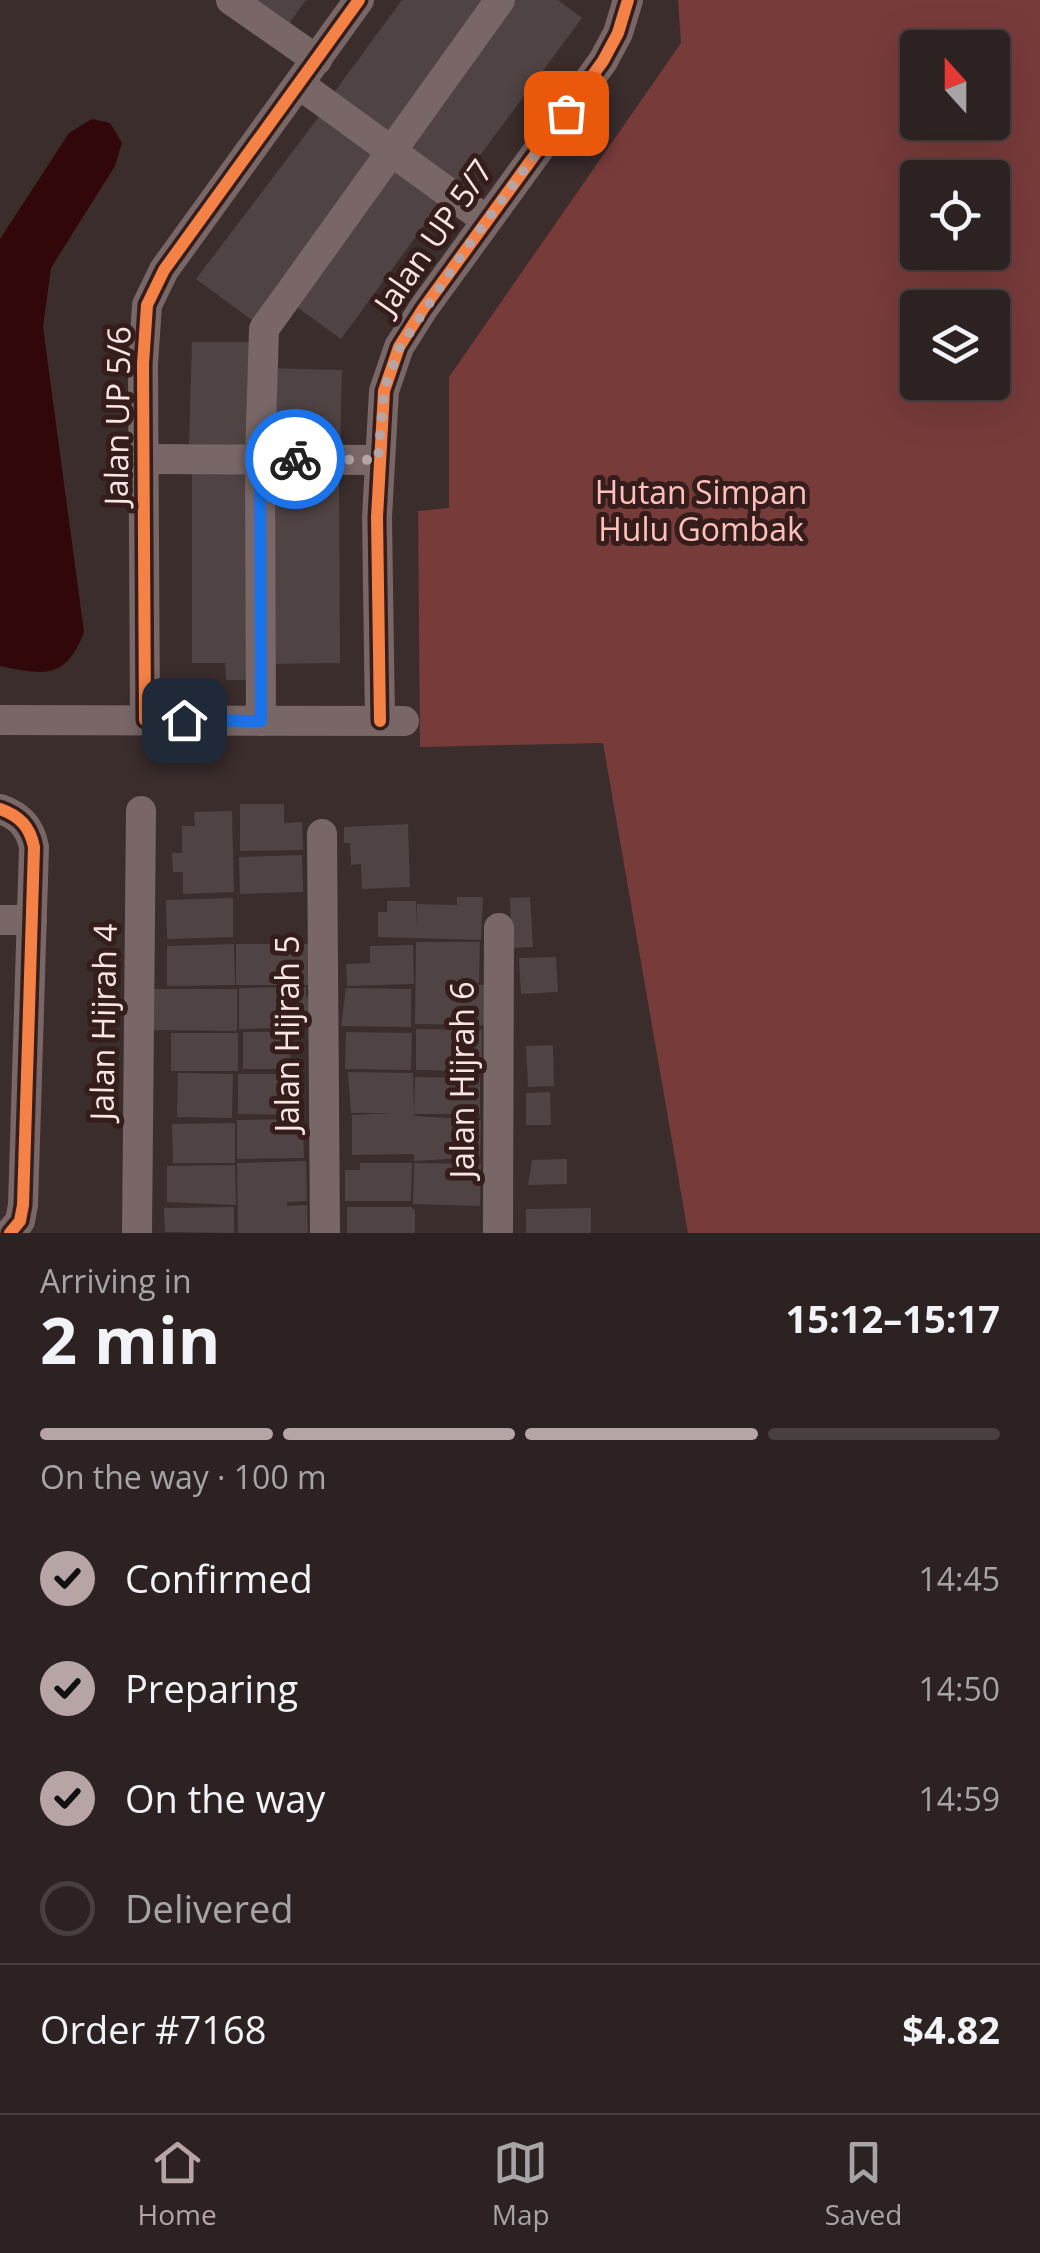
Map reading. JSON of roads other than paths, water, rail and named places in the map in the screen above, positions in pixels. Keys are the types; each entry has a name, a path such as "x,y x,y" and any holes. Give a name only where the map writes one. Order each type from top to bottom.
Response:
{"street":[{"path":"231,0 392,152 486,220"},
{"name":"Jalan UP 5/6","path":"145,720 147,305 153,288 360,0"},
{"path":"0,720 261,721 260,459 264,329 500,0"},
{"name":"Jalan UP 5/7","path":"261,721 392,722 378,460 384,390 400,347 486,220 603,61 618,33 628,0"},
{"path":"144,459 378,460"},
{"path":"0,809 21,820 31,833 34,847 15,1227"},
{"name":"Jalan Hijrah 4","path":"137,1233 142,811"},
{"name":"Jalan Hijrah 5","path":"322,834 324,1233"},
{"path":"0,920 32,920"},
{"name":"Jalan Hijrah 6","path":"498,1233 499,928"},
{"path":"0,1196 15,1227"}],"park label":[{"name":"Hutan Simpan Hulu Gombak","path":"701,512"}]}
